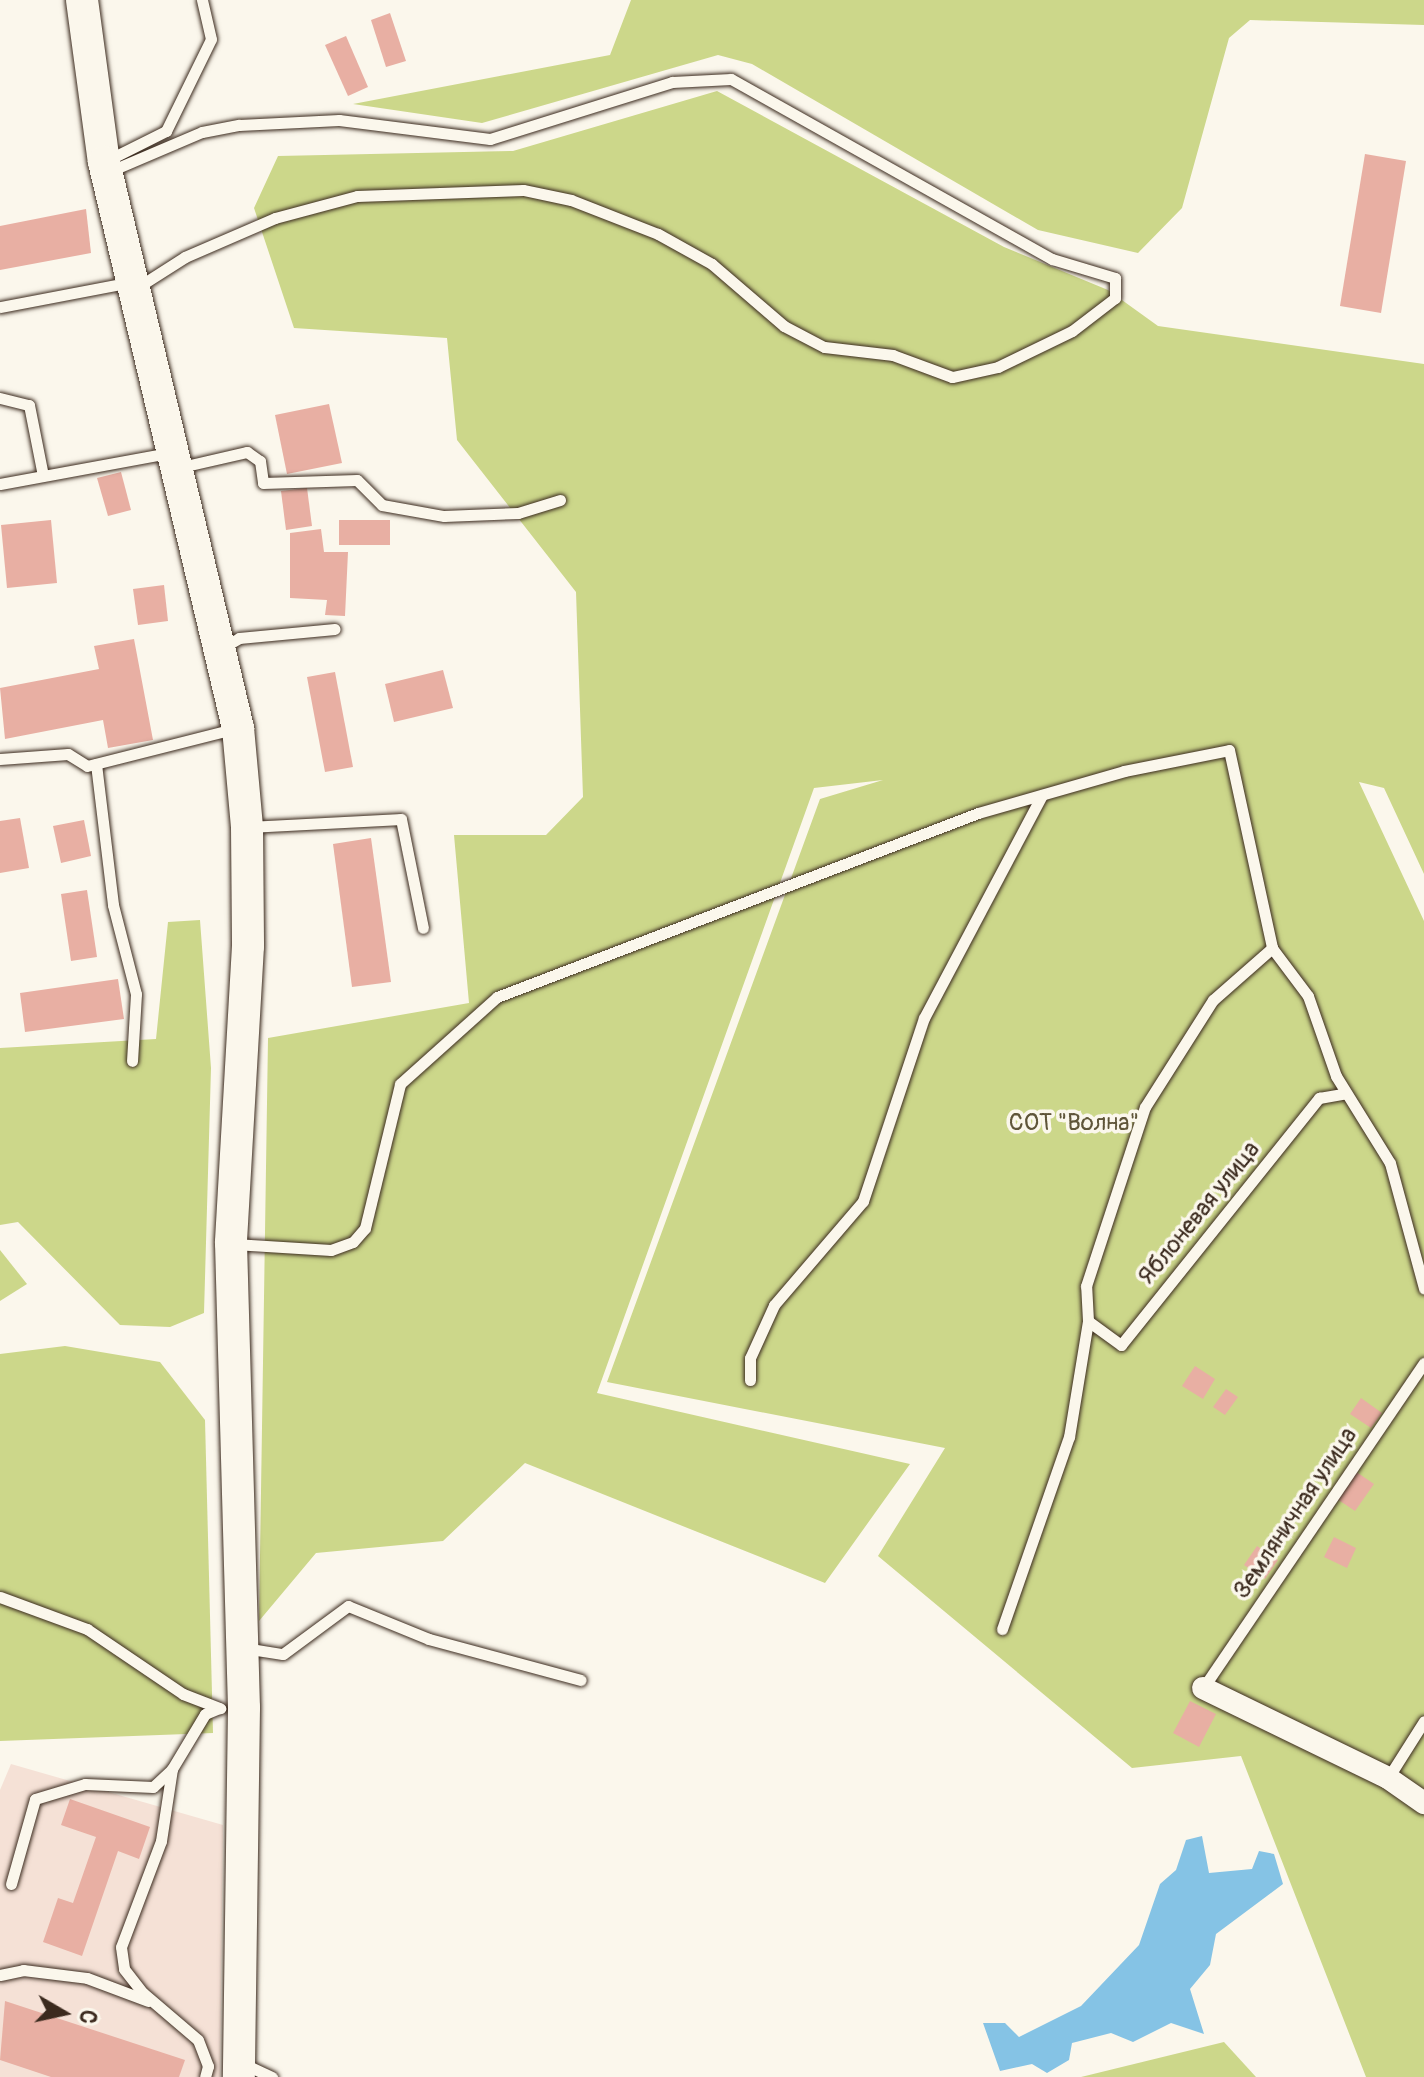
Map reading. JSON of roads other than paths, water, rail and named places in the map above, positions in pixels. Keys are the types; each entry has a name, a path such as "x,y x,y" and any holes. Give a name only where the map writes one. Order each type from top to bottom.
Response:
{"street":[{"path":"82,0 106,168 238,728 247,827 248,946 231,1243 244,1648 232,1708 239,2069"},
{"path":"1203,1688 1388,1778 1424,1803"}],"lane":[{"path":"106,168 166,131 211,39 202,0"},
{"path":"0,307 133,286 185,257 275,218 357,196 523,190 571,200 658,234 712,264 784,326 824,347 893,355 952,377 998,367 1072,331 1115,298 1115,278 1052,259 731,79 672,82 490,139 339,120 239,125 202,132 106,168"},
{"path":"0,398 29,405 43,476"},
{"path":"0,484 43,476 247,452 260,461 263,483 357,480 382,505 444,516 518,513 560,500"},
{"path":"220,649 239,638 335,629"},
{"path":"0,759 68,754 87,766 238,728"},
{"path":"231,1243 331,1250 353,1242 365,1228 400,1084 497,997 978,813 1229,750 1272,948 1308,996 1346,1093 1390,1163 1424,1288"},
{"path":"96,764 113,905 136,994 132,1061"},
{"path":"750,1380 750,1358 774,1305 863,1201 924,1018 1042,795"},
{"path":"247,827 401,819 423,928"},
{"path":"1002,1629 1069,1437 1088,1321 1086,1286 1145,1107 1213,1000 1272,948"},
{"name":"Яблоневая улица","path":"1088,1321 1121,1345 1319,1098 1346,1093"},
{"name":"Земляничная улица","path":"1203,1688 1424,1363"},
{"path":"0,1597 87,1629 183,1694 232,1708"},
{"path":"244,1648 283,1654 348,1606 429,1639 581,1680"},
{"path":"11,1884 35,1799 85,1784 153,1787 172,1769 205,1714 232,1708"},
{"path":"1388,1778 1424,1721"},
{"path":"172,1769 161,1841 121,1947 124,1969 153,2003 198,2040 208,2066 205,2077"},
{"path":"0,1975 23,1970 87,1978 153,2003"},
{"path":"239,2069 272,2077"}],"water":[{"path":"1202,1836 1209,1873 1252,1869 1259,1851 1274,1854 1283,1884 1216,1934 1210,1965 1190,1989 1204,2034 1171,2023 1133,2042 1111,2033 1072,2043 1069,2060 1047,2073 1032,2064 1000,2071 983,2023 1005,2023 1019,2037 1081,2006 1139,1945 1160,1884 1176,1870 1186,1840"}],"park label":[{"name":"СОТ \"Волна\"","path":"1074,1123"}]}
